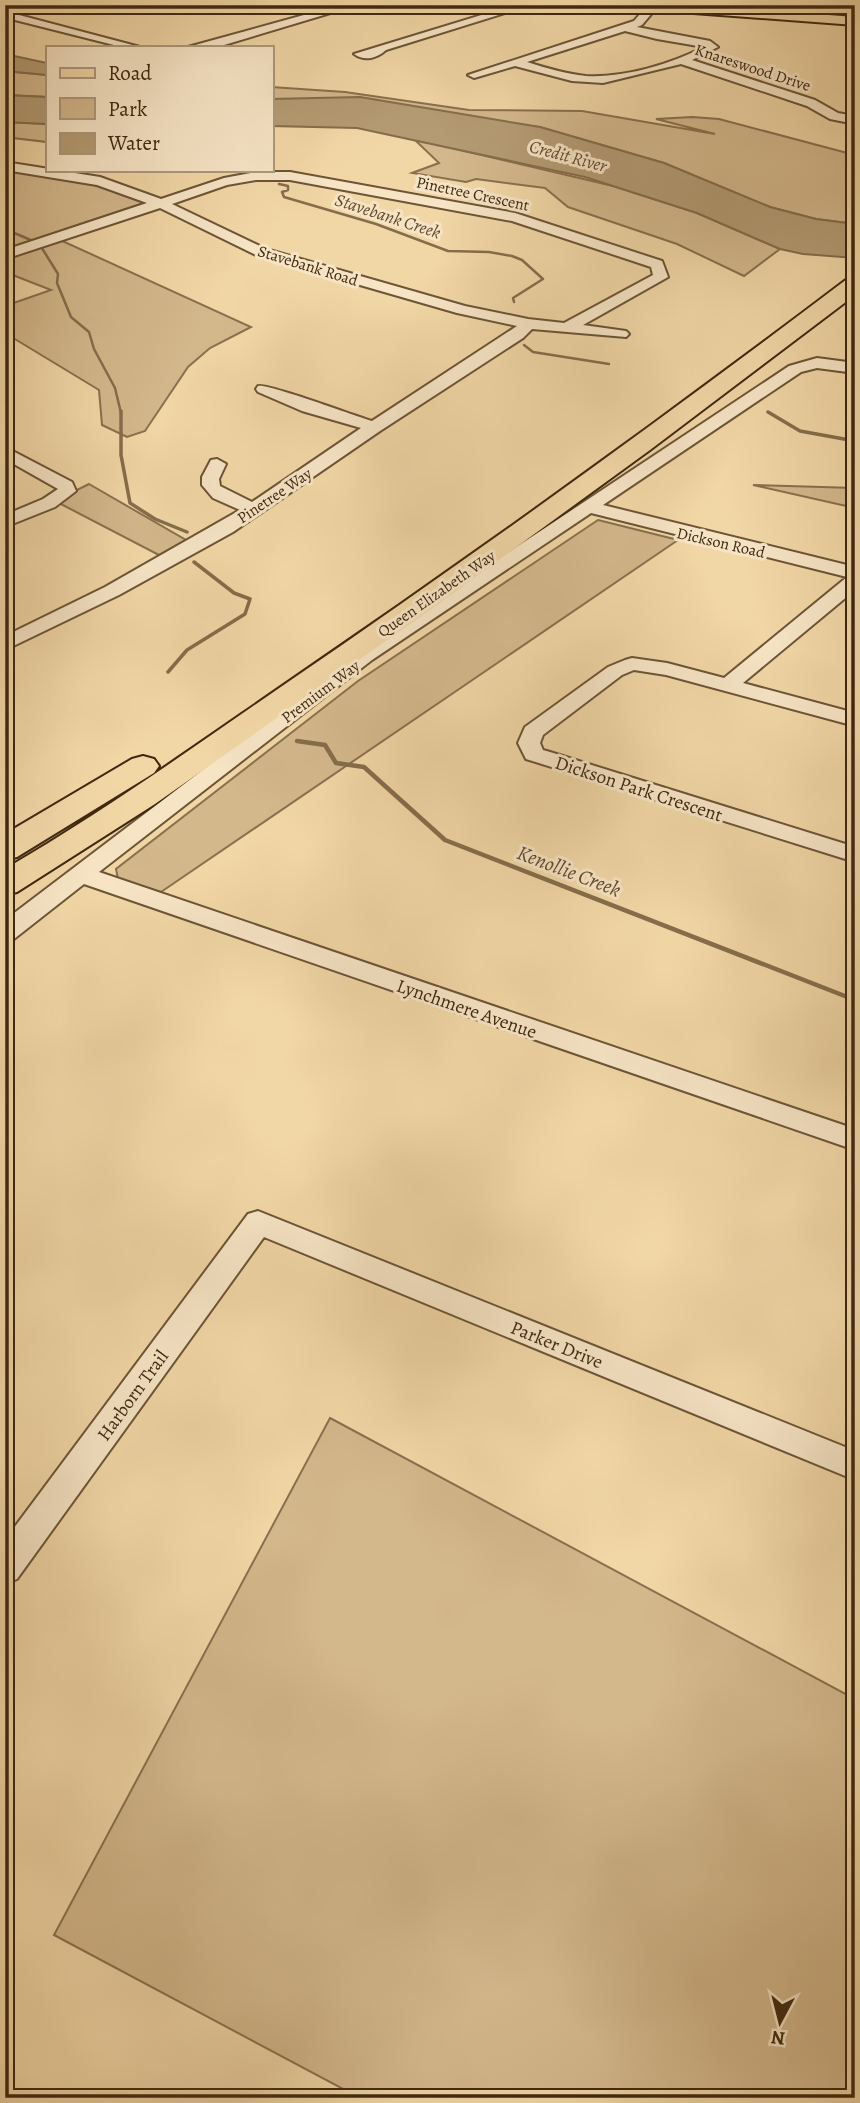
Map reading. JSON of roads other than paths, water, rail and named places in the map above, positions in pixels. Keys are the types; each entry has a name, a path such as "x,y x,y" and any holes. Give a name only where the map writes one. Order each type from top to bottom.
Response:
{"highway":[{"name":"Queen Elizabeth Way","path":"5,884 115,815 448,586 838,291 855,267"},
{"name":"Queen Elizabeth Way","path":"5,849 153,760 422,583 838,291"}],"main road":[{"path":"646,6 855,21"}],"street":[{"path":"151,5 164,10"},
{"path":"200,46 225,42 352,5"},
{"path":"381,49 526,5"},
{"path":"801,17 826,5"},
{"path":"474,75 638,23 646,6"},
{"path":"14,8 12,15 15,17 130,46"},
{"path":"515,62 574,79 601,81 622,78 712,47 706,43 657,36 625,27"},
{"name":"Knareswood Drive","path":"680,60 811,103 834,116 855,120"},
{"name":"Stavebank Road","path":"5,166 100,180 160,203 261,252 462,310 528,324 621,334"},
{"name":"Pinetree Crescent","path":"160,203 241,178 299,178 515,218 657,264 661,277 567,328"},
{"path":"5,255 160,203"},
{"name":"Pinetree Way","path":"5,644 112,591 226,528 374,427 518,335 528,324"},
{"name":"Premium Way","path":"5,933 365,656 795,369 806,363 826,363"},
{"path":"826,363 855,368"},
{"path":"264,389 308,407 374,427"},
{"path":"5,452 66,486 67,491 50,503 5,522"},
{"path":"217,464 210,479 214,492 254,509"},
{"name":"Dickson Road","path":"588,507 855,573"},
{"path":"727,686 855,580"},
{"name":"Dickson Park Crescent","path":"855,720 667,669 632,664 615,671 533,732 530,737 534,754 855,855"},
{"name":"Lynchmere Avenue","path":"80,874 855,1140"},
{"name":"Parker Drive","path":"258,1222 855,1466"},
{"name":"Harborn Trail","path":"5,1568 258,1222"}],"water":[{"path":"5,54 46,63 46,75 5,71"},
{"path":"5,95 46,97 46,124 5,122"},
{"name":"Credit River","path":"360,97 540,127 664,163 770,207 816,219 855,224 855,258 803,254 780,249 697,213 585,177 357,128 273,126 273,99"}],"waterway":[{"name":"Stavebank Creek","path":"279,184 288,186 288,190 282,192 284,197 376,224 448,251 489,252 522,260 543,279 513,298 514,302"},
{"name":"Kenollie Creek","path":"5,229 33,241"},
{"name":"Kenollie Creek","path":"40,245 58,274 57,283 71,317 89,332 94,349 115,388 121,413"},
{"name":"Stavebank Creek","path":"524,345 533,352 609,364"},
{"name":"Stavebank Creek","path":"768,412 800,431 855,441"},
{"name":"Kenollie Creek","path":"121,413 121,455 130,503 155,519 187,532"},
{"name":"Kenollie Creek","path":"168,672 187,650 245,614 250,599 234,593 194,562"},
{"name":"Kenollie Creek","path":"297,741 325,745 336,763 364,767 445,840 855,1000"}]}
